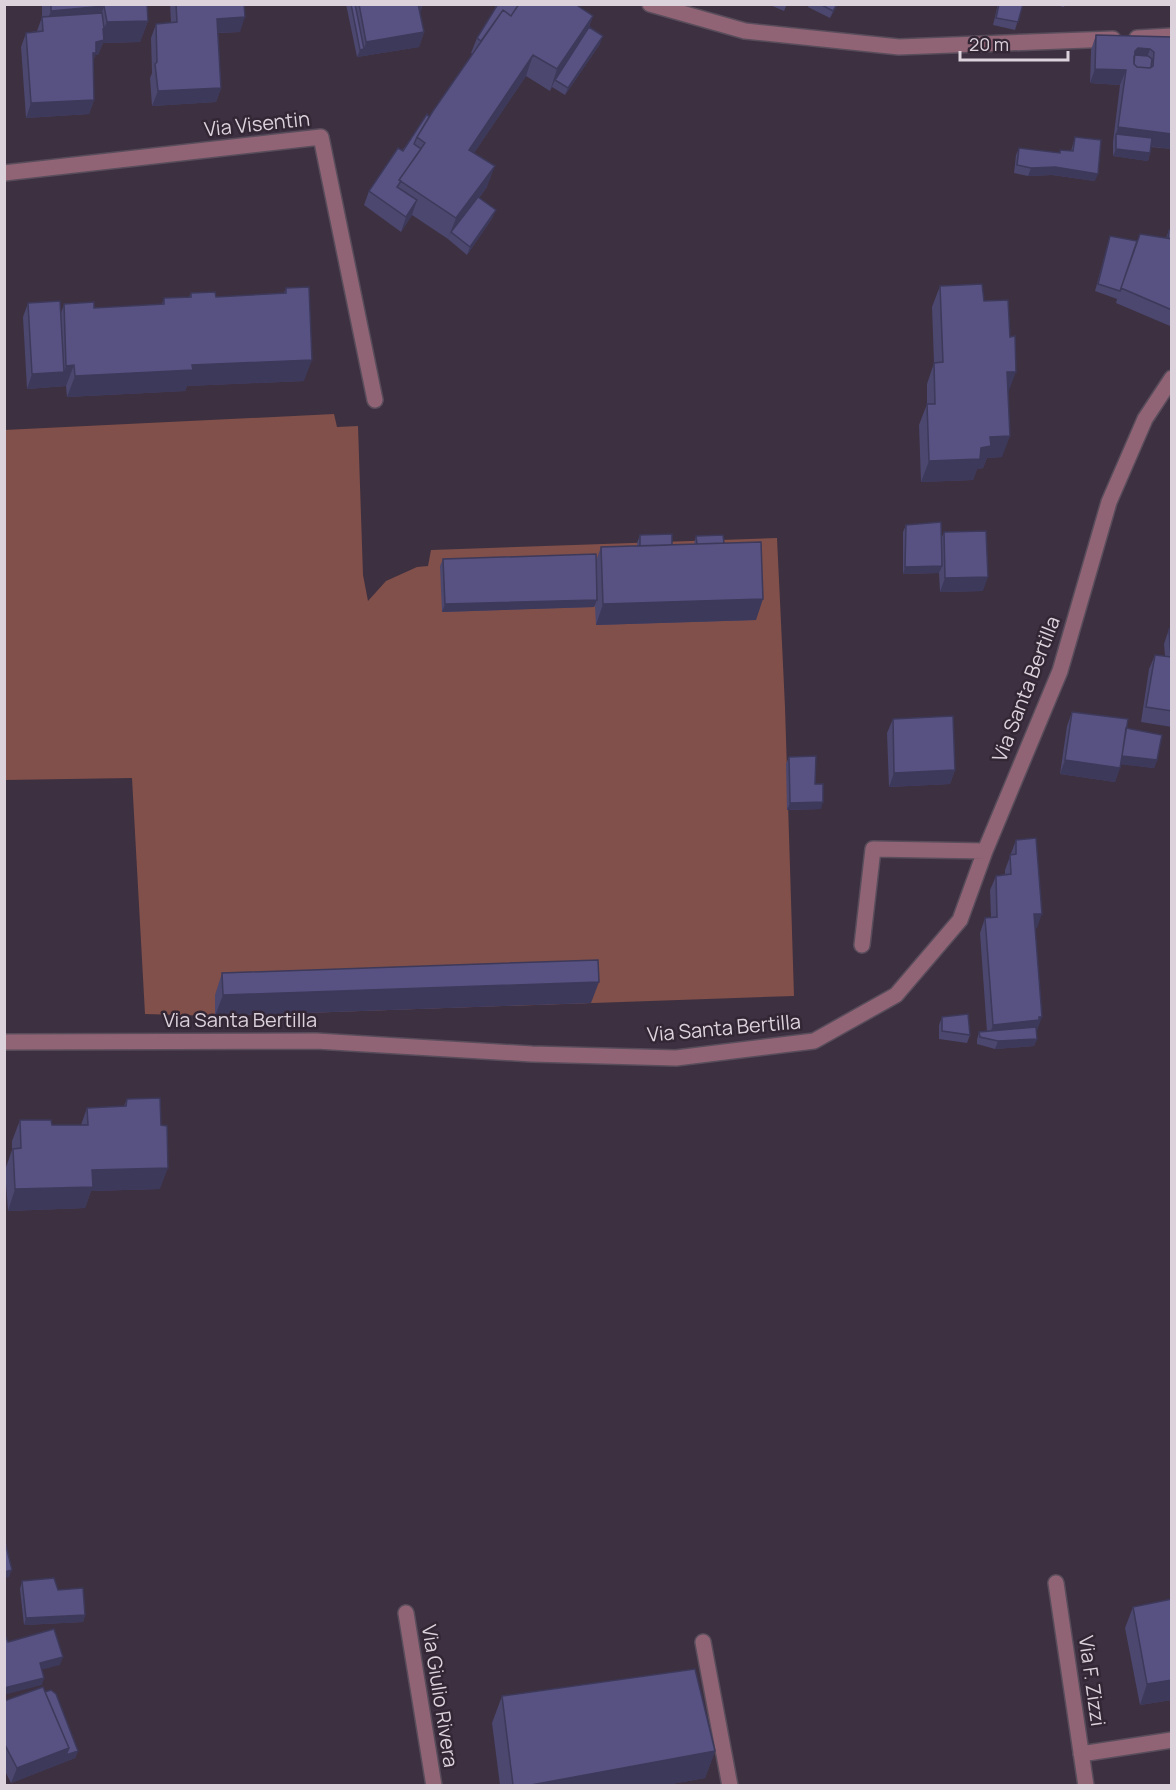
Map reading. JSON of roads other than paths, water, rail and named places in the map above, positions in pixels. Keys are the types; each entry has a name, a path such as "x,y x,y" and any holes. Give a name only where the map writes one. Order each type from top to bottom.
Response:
{"street":[{"path":"650,4 745,31 899,47 1172,36"},
{"name":"Via Visentin","path":"4,173 321,137 375,400"},
{"name":"Via Santa Bertilla","path":"4,1042 316,1041 532,1054 676,1058 814,1041 896,995 960,920 985,851 1060,671 1109,502 1145,419 1172,378"},
{"path":"862,945 873,849 985,851"},
{"name":"Via F. Zizzi","path":"1056,1582 1086,1785"},
{"name":"Via Giulio Rivera","path":"406,1612 434,1785"},
{"path":"703,1642 730,1785"},
{"path":"1081,1754 1172,1740"}]}
